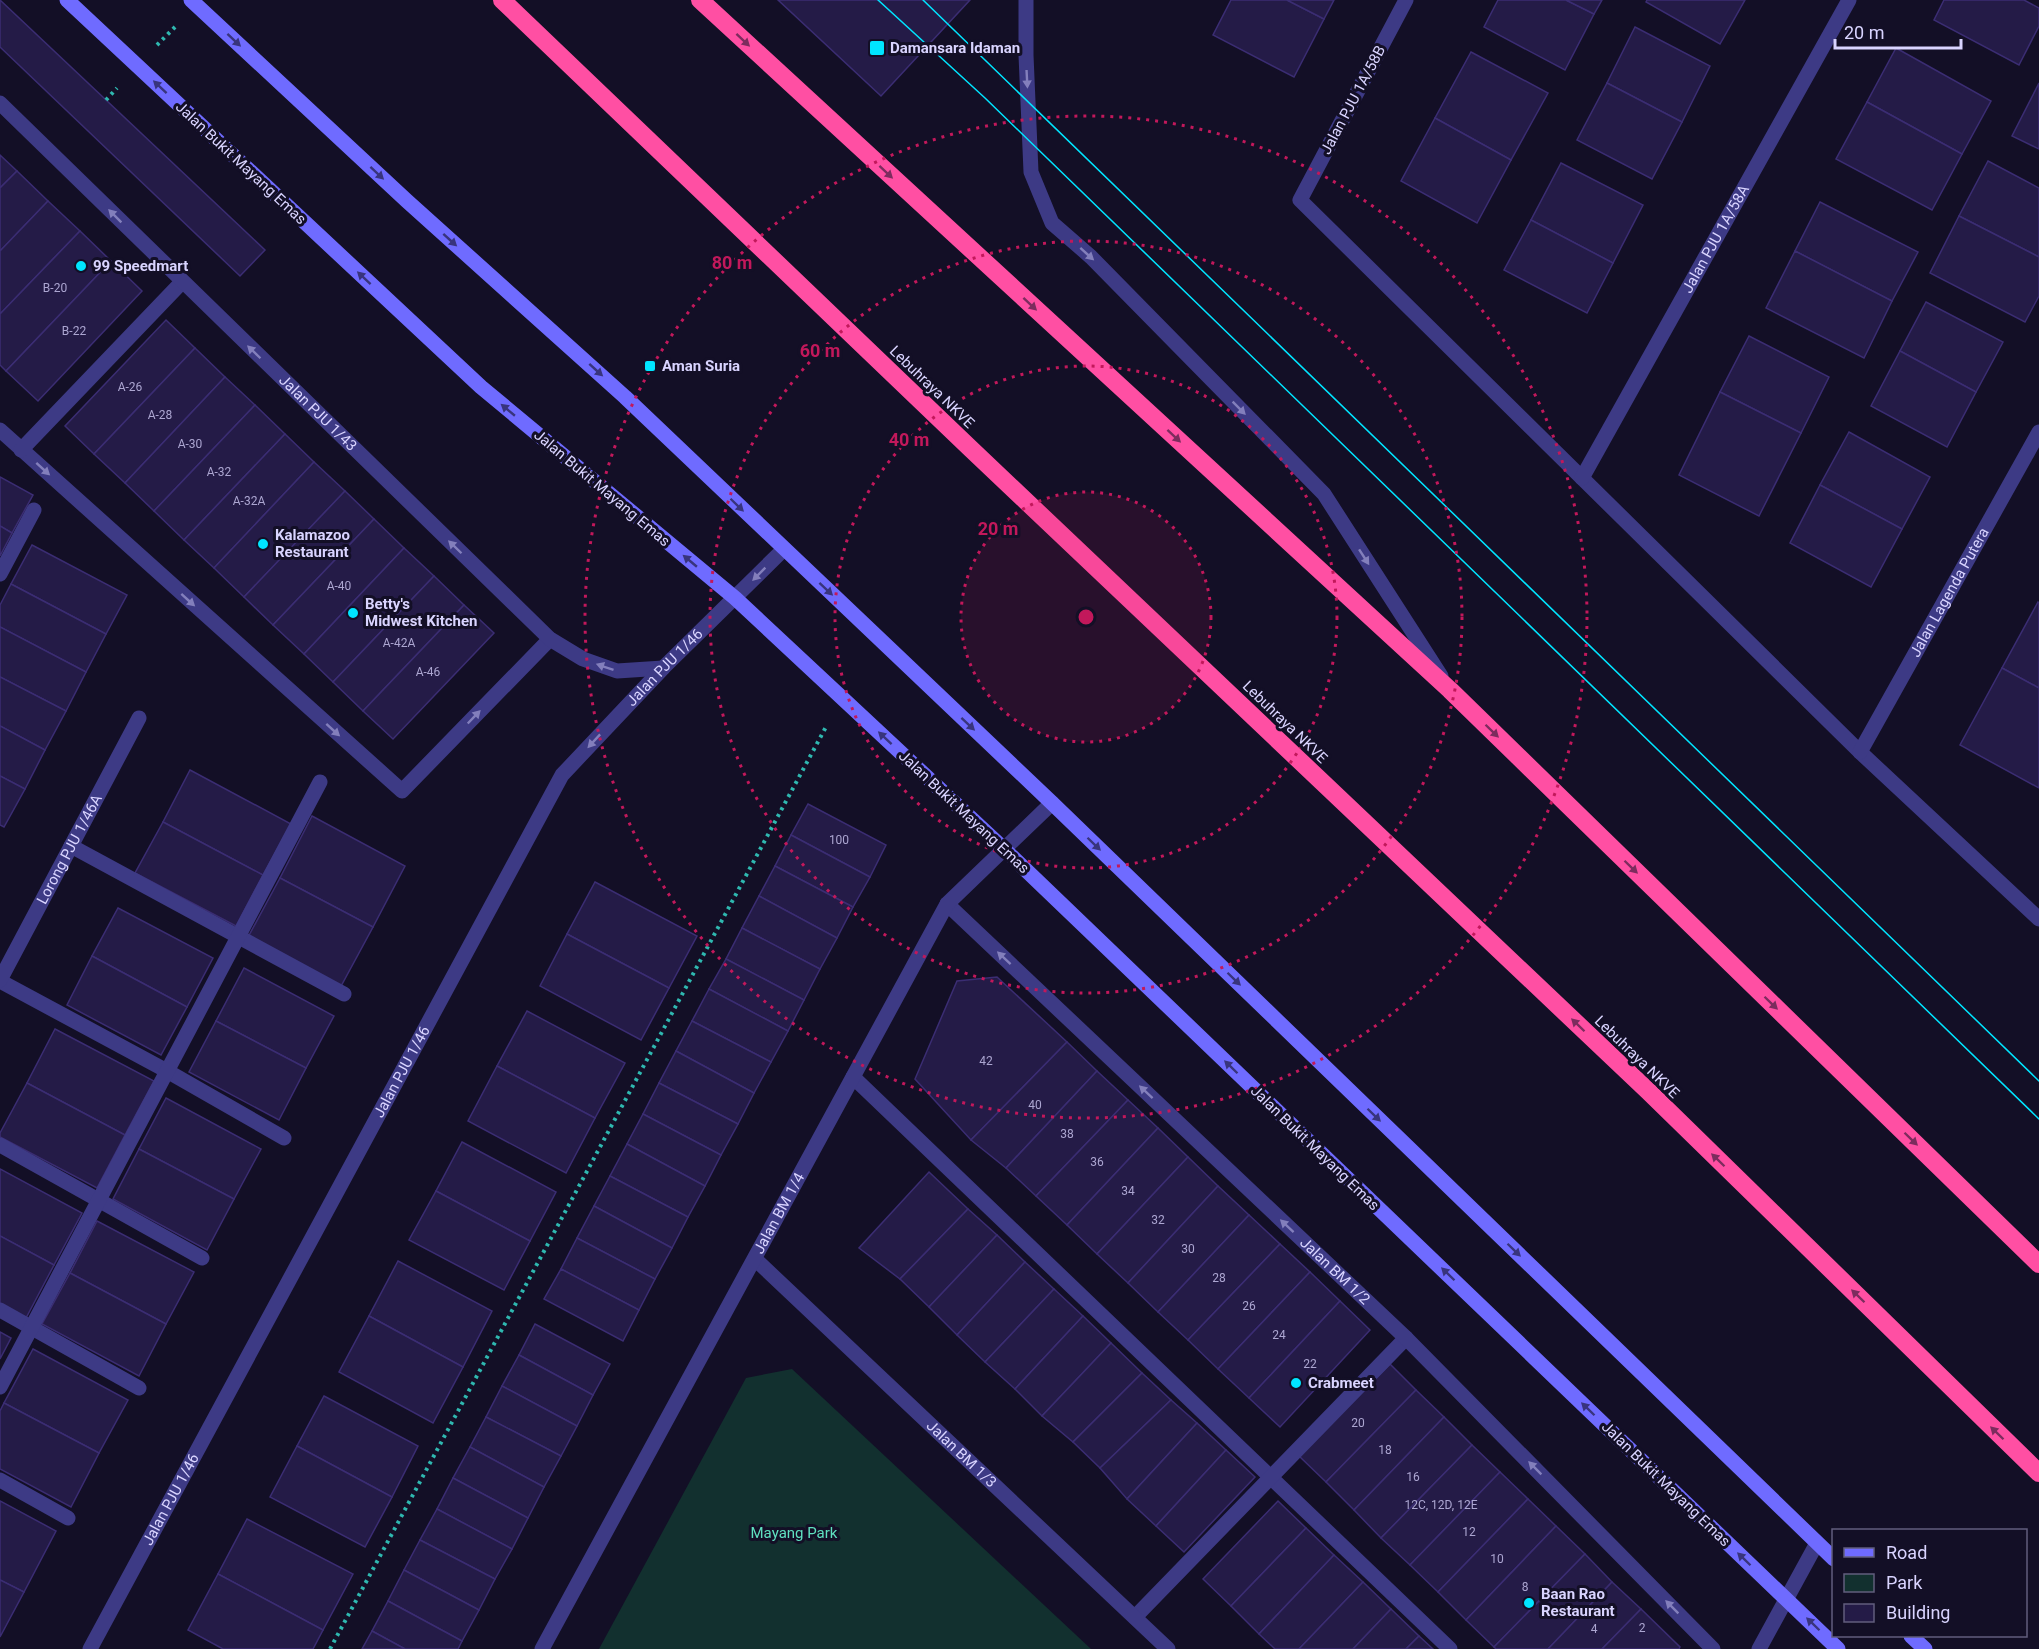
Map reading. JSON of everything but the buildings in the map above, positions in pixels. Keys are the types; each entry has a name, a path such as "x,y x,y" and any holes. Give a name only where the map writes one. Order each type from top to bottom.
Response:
{"highway":[{"name":"Lebuhraya NKVE","path":"502,0 980,458 1648,1092 2039,1473"},
{"path":"700,0 1450,690 2039,1264"}],"main road":[{"name":"Jalan Bukit Mayang Emas","path":"67,0 481,387 735,598 1004,849 1838,1649"},
{"path":"192,0 407,201 625,397 1052,803 1832,1558"},
{"path":"1913,1637 1925,1649"}],"street":[{"path":"1026,0 1026,55 1032,172 1052,223 1091,257 1323,494 1450,690"},
{"name":"Jalan PJU 1A/58B","path":"1406,0 1300,200 1582,478"},
{"name":"Jalan PJU 1A/58A","path":"1582,478 1849,0"},
{"name":"Jalan PJU 1/43","path":"0,103 550,639 583,659 617,671 663,668"},
{"path":"21,450 182,282"},
{"path":"0,430 402,791 550,639"},
{"name":"Jalan Lagenda Putera","path":"1860,752 2039,432"},
{"path":"1582,478 1860,752 2039,919"},
{"path":"0,574 34,510"},
{"name":"Jalan PJU 1/46","path":"90,1649 562,776 663,668 784,549"},
{"name":"Lorong PJU 1/46A","path":"0,981 139,718"},
{"path":"0,1387 320,782"},
{"name":"Jalan BM 1/4","path":"542,1649 947,904 1052,803"},
{"path":"71,846 344,994"},
{"name":"Jalan BM 1/2","path":"947,904 1406,1338 1713,1649"},
{"path":"0,981 167,1071 284,1138"},
{"path":"853,1077 1450,1649"},
{"path":"0,1145 202,1258"},
{"name":"Jalan BM 1/3","path":"755,1259 1168,1649"},
{"path":"0,1310 139,1388"},
{"path":"1135,1617 1406,1338"},
{"path":"0,1480 68,1518"},
{"path":"1759,1649 1817,1543"}],"path":[{"path":"330,1649 842,698"}],"green space":[{"name":"Mayang Park","path":"792,1369 1091,1649 599,1649 746,1378"}],"tram line":[{"path":"878,0 985,98 2039,1119"},
{"path":"923,0 2039,1081"}],"place":[{"name":"Damansara Idaman","path":"877,48"},
{"name":"99 Speedmart","path":"81,266"},
{"name":"Aman Suria","path":"650,366"},
{"name":"Kalamazoo Restaurant","path":"263,544"},
{"name":"Betty's Midwest Kitchen","path":"353,613"},
{"name":"Crabmeet","path":"1296,1383"},
{"name":"Baan Rao Restaurant","path":"1529,1603"}]}
